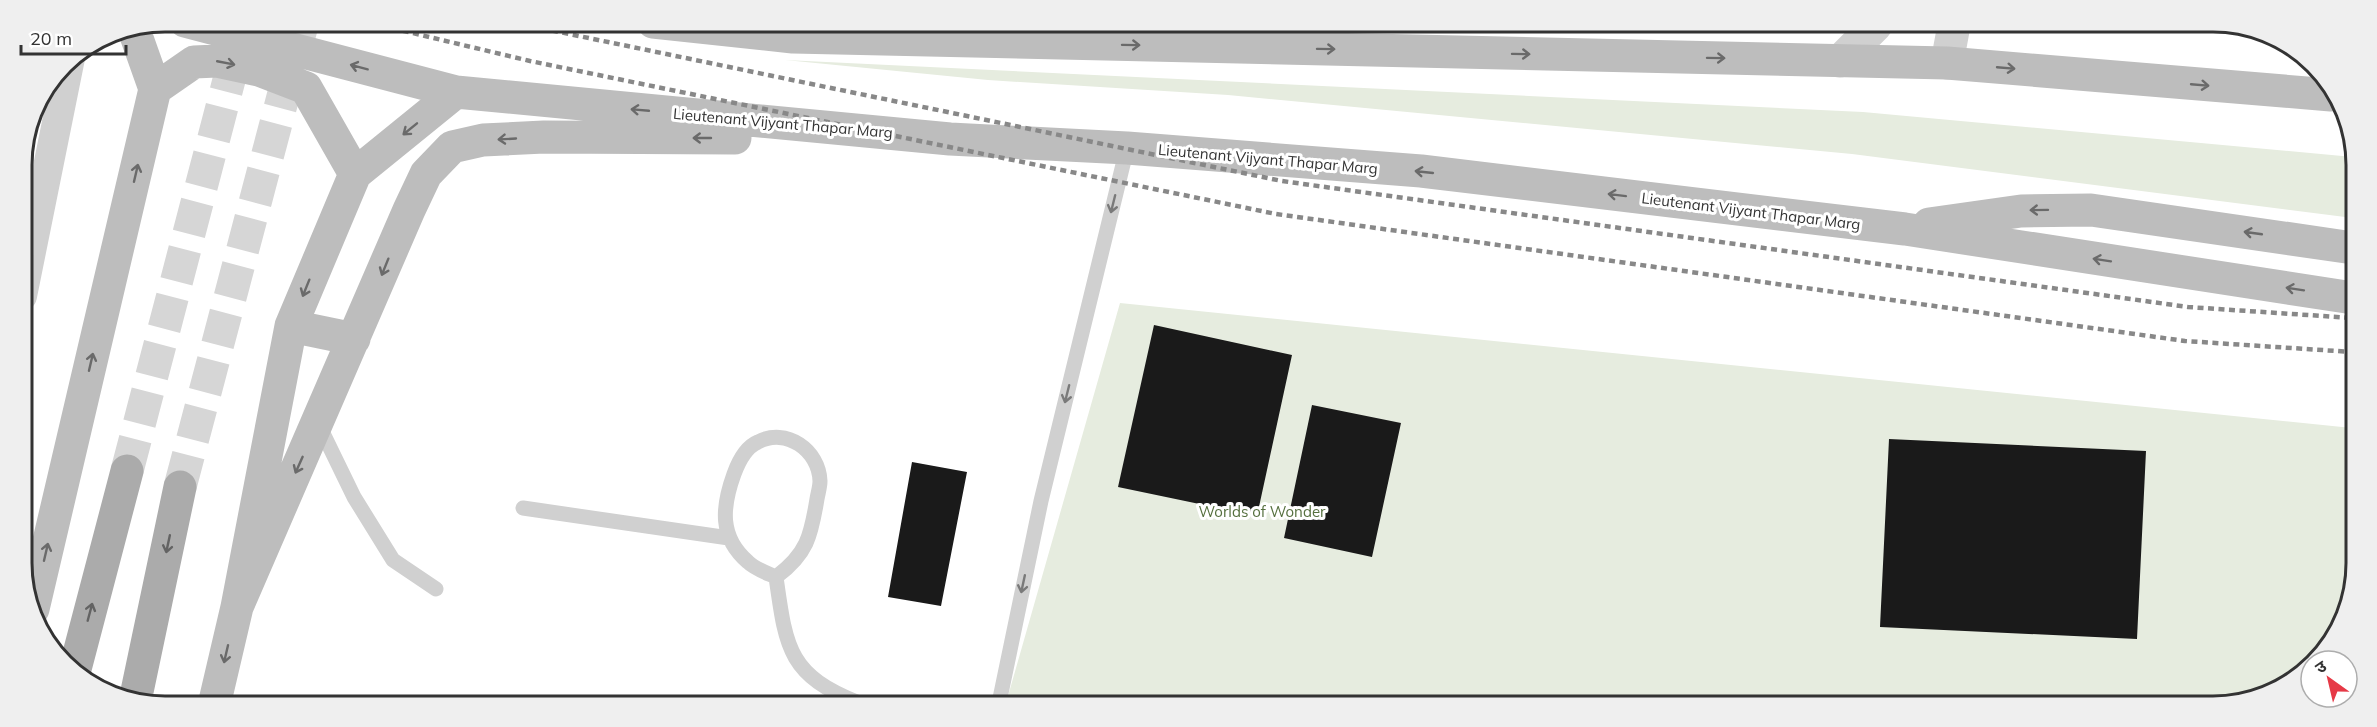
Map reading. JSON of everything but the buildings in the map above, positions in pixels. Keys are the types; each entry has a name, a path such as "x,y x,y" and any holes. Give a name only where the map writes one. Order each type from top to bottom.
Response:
{"main road":[{"name":"Lieutenant Vijyant Thapar Marg","path":"227,32 456,92 950,138 1127,147 1421,171 1905,229 2346,297"},
{"path":"746,32 793,37 975,32 1093,33 1947,63 2326,95"},
{"path":"36,596 155,89 136,35"},
{"path":"155,89 194,62 217,61 259,70 306,88 355,174"},
{"path":"216,696 237,607 291,326 355,174 456,92"},
{"path":"2298,93 2334,112"},
{"path":"237,607 426,174 452,147 483,140 544,137 950,138"},
{"path":"1905,229 1960,218 2021,211 2091,210 2346,247"},
{"path":"291,326 354,339"},
{"path":"77,663 127,471"},
{"path":"137,692 180,487"}],"street":[{"path":"1840,61 1869,32"},
{"path":"1947,63 1953,32"},
{"path":"32,233 67,74"}],"lane":[{"path":"1001,696 1041,501 1127,147"},
{"path":"318,423 354,497 393,560 436,589"},
{"path":"779,437 800,442 814,461 820,480 811,532 795,563 776,577 748,563 729,538 723,516 739,460 757,442 779,437"},
{"path":"523,508 729,538"},
{"path":"776,577 783,628 798,665 827,690 841,696"}],"green space":[{"path":"785,60 1863,112 2345,156 2346,217 1852,154 1228,95 988,80"},
{"name":"Worlds of Wonder","path":"1120,303 2346,427 2346,563 2341,597 2332,621 2314,649 2299,649 2299,664 2279,678 2247,691 2221,695 1008,696"}],"tunnel":[{"path":"180,487 300,32"},
{"path":"127,471 240,38"}],"railway":[{"path":"408,32 530,61 1276,214 2185,341 2346,352"},
{"path":"559,32 1282,181 2188,307 2346,318"}]}
